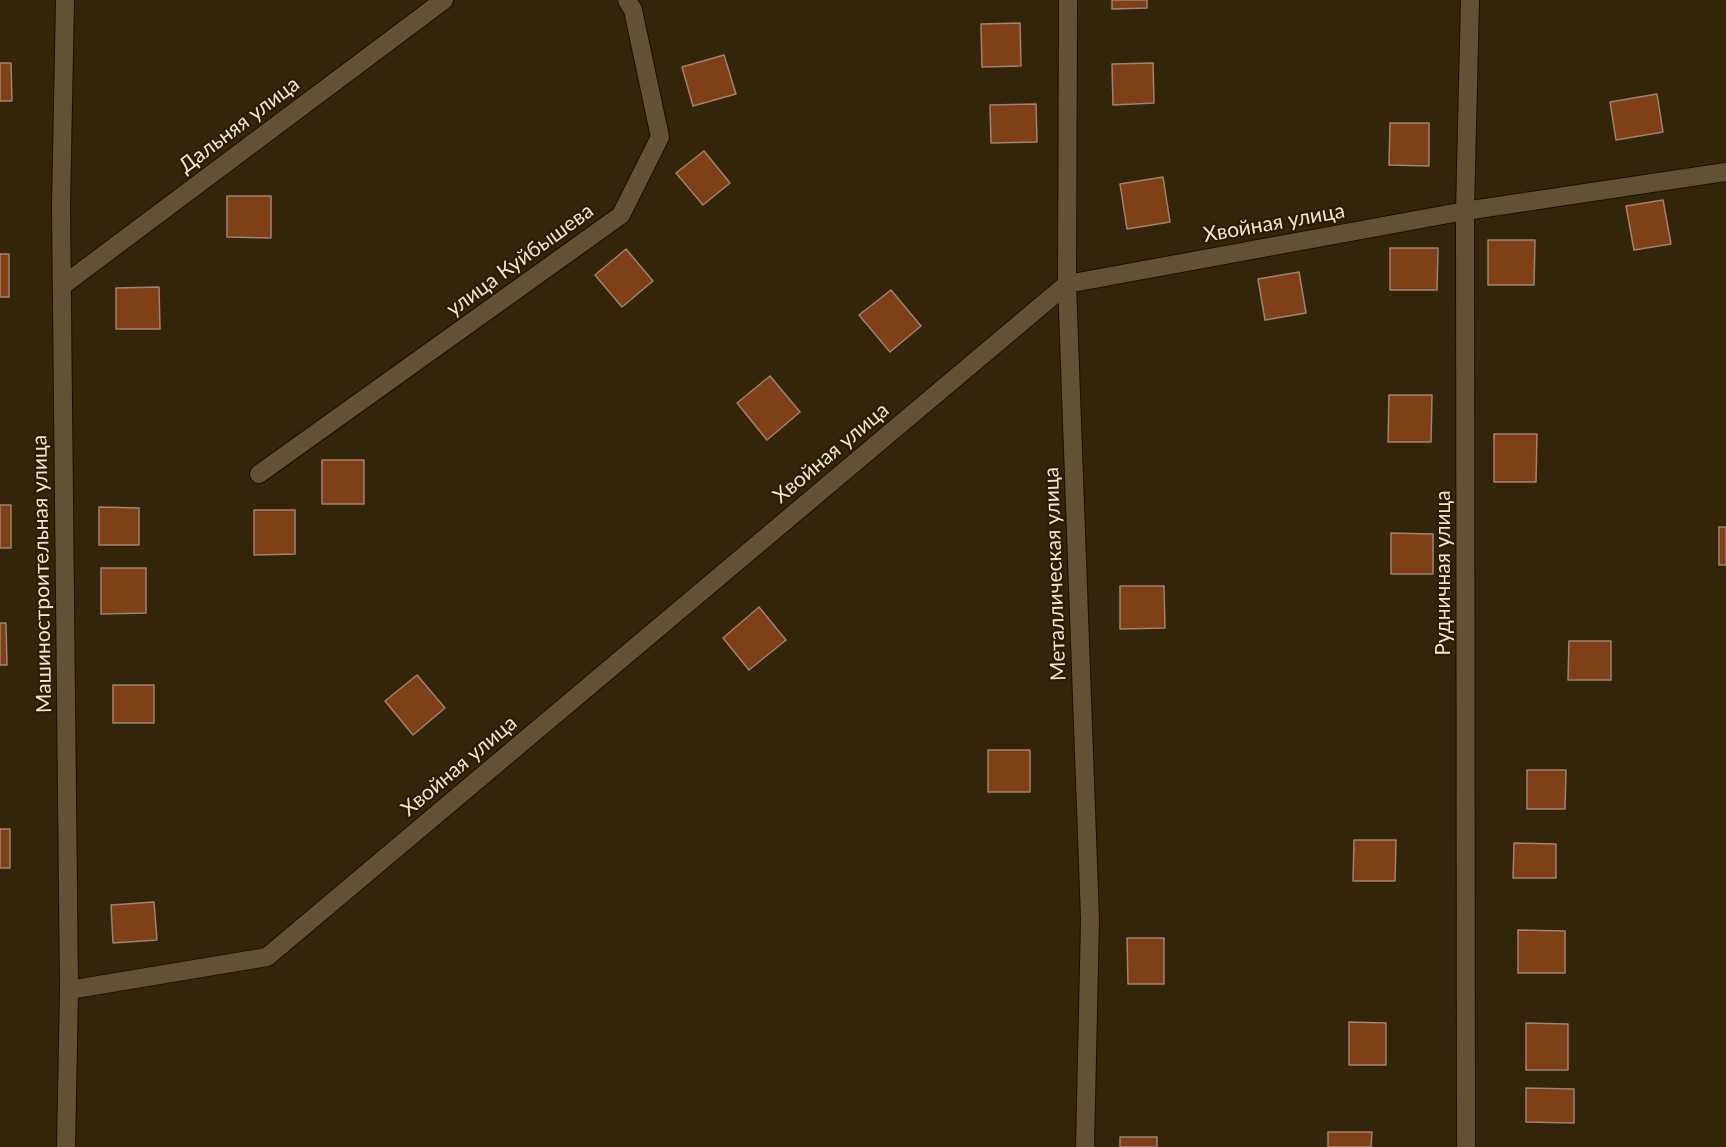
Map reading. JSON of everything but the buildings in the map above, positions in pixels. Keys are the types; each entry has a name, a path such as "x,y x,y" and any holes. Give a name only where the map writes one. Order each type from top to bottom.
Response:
{"street":[{"name":"Машиностроительная улица","path":"65,0 61,207 69,990 66,1147"},
{"name":"Дальняя улица","path":"62,286 444,0"},
{"name":"улица Куйбышева","path":"259,474 621,215 660,137 633,10 627,0"},
{"name":"Металлическая улица","path":"1068,0 1066,284 1090,919 1085,1147"},
{"name":"Рудничная улица","path":"1466,1147 1465,212 1470,0"},
{"name":"Хвойная улица","path":"69,990 267,957 1066,284 1465,212 1726,172"}]}
